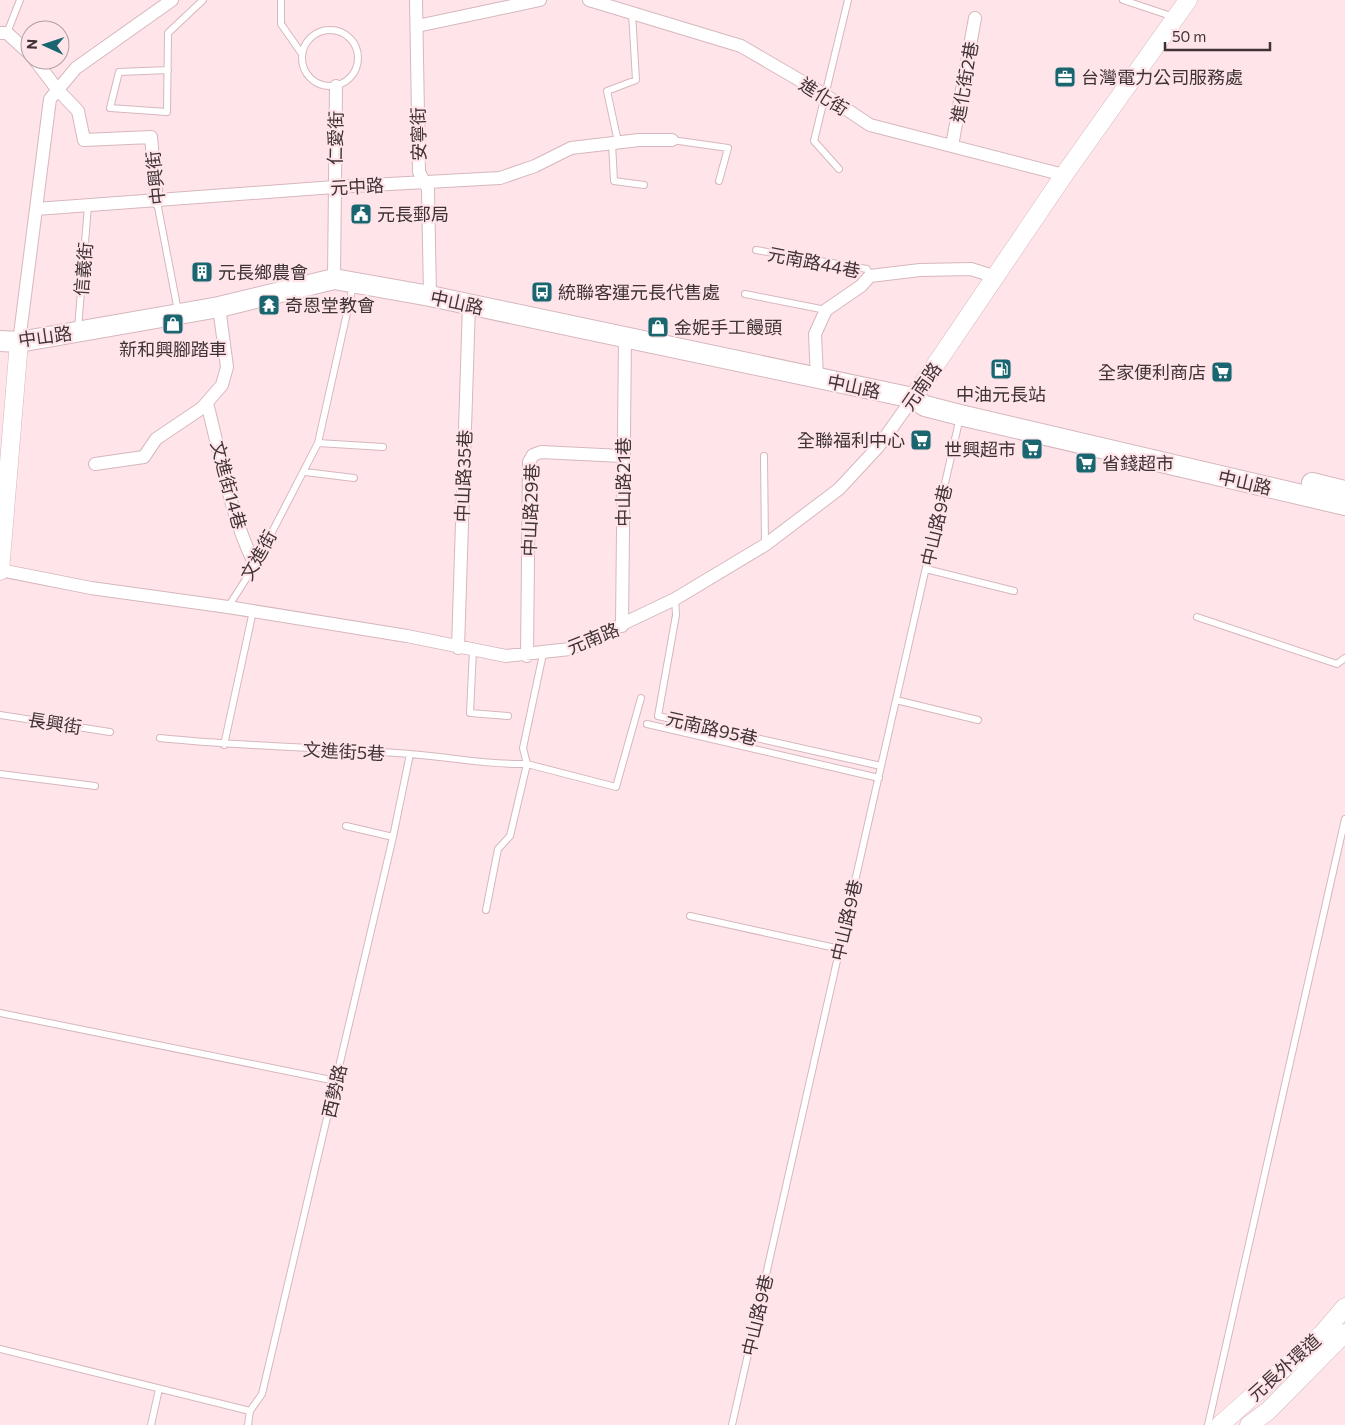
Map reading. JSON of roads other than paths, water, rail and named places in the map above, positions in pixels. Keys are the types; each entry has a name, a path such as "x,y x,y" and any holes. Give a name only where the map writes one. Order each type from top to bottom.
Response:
{"main road":[{"name":"中山路","path":"9,341 77,332 218,307 334,279 469,304 913,398 925,406 960,415 1345,505"},
{"name":"中山路","path":"913,398 929,395 1345,491"}],"street":[{"path":"172,0 76,68 50,99 36,209 9,341 9,423 0,570 91,588 228,607 408,636 458,648"},
{"name":"安寧街","path":"416,0 419,172 428,190 430,296"},
{"path":"417,26 540,0"},
{"name":"進化街","path":"589,0 741,46 825,95 870,125 1064,175"},
{"name":"元南路","path":"458,648 506,656 527,656 570,649 622,626 675,599 765,545 839,489 878,447 913,398 1064,175 1188,0"},
{"name":"進化街2巷","path":"952,146 976,18"},
{"path":"3,33 20,46"},
{"name":"中興街","path":"43,70 57,89 78,111 84,140 151,137 157,202"},
{"name":"仁愛街","path":"334,279 336,86"},
{"name":"元中路","path":"36,209 157,202 334,187 500,178 535,166 571,148 638,140 672,140"},
{"name":"元南路44巷","path":"826,310 861,286 870,276 920,270 972,269 996,277"},
{"name":"中山路35巷","path":"458,648 469,304"},
{"path":"94,464 144,457 156,439 207,402 222,385 227,367 218,307"},
{"path":"817,378 815,334 826,310"},
{"name":"中山路21巷","path":"622,626 622,456 625,337"},
{"name":"文進街14巷","path":"207,402 232,501 246,546 255,565"},
{"name":"中山路29巷","path":"527,656 529,462 533,455 540,452 622,456"},
{"name":"元長外環道","path":"1220,1425 1322,1334 1345,1307"},
{"name":"元長外環道","path":"1249,1425 1268,1410 1345,1333"}],"lane":[{"path":"3,33 20,0"},
{"path":"168,70 119,72 110,108 168,112 168,70 168,34 203,0"},
{"path":"281,0 281,24 302,54"},
{"path":"839,169 814,141 848,0"},
{"path":"1123,0 1176,17"},
{"path":"632,13 636,80 607,90 615,142 614,181 644,185"},
{"path":"333,30 344,33 352,41 357,51 358,62 354,73 346,82 336,86 325,86 315,82 307,75 302,65 302,54 306,44 313,36 322,31 333,30"},
{"path":"672,140 728,148 719,181"},
{"name":"中興街","path":"157,202 178,314"},
{"name":"信義街","path":"77,332 88,206"},
{"name":"元南路44巷","path":"756,250 867,269 870,276"},
{"name":"文進街","path":"228,607 255,565 318,443 354,283"},
{"path":"744,294 826,310"},
{"name":"中山路9巷","path":"732,1425 960,415"},
{"path":"318,443 383,448"},
{"path":"764,456 765,545"},
{"path":"304,472 354,478"},
{"path":"926,569 1014,591"},
{"name":"元南路95巷","path":"675,599 676,615 658,716 881,766"},
{"path":"224,745 253,611"},
{"path":"1197,617 1336,664 1345,658"},
{"path":"473,650 470,713 508,716"},
{"path":"486,910 498,849 510,836 528,764 523,748 543,654"},
{"name":"文進街5巷","path":"160,738 224,745 410,754 502,764 528,764 616,787 641,698"},
{"path":"896,700 978,720"},
{"name":"長興街","path":"0,715 110,732"},
{"path":"647,724 879,778"},
{"name":"西勢路","path":"248,1425 250,1411 262,1394 393,837 410,754"},
{"path":"0,774 94,786"},
{"path":"1208,1425 1345,819"},
{"path":"346,826 393,837"},
{"path":"690,916 840,949"},
{"path":"0,1013 336,1081"},
{"path":"0,1349 250,1411"},
{"path":"151,1425 159,1388"}],"place":[{"name":"台灣電力公司服務處","path":"1065,77"},
{"name":"元長郵局","path":"361,214"},
{"name":"元長鄉農會","path":"202,272"},
{"name":"統聯客運元長代售處","path":"542,292"},
{"name":"奇恩堂教會","path":"269,305"},
{"name":"新和興腳踏車","path":"173,324"},
{"name":"金妮手工饅頭","path":"658,327"},
{"name":"中油元長站","path":"1001,369"},
{"name":"全家便利商店","path":"1222,372"},
{"name":"全聯福利中心","path":"921,440"},
{"name":"世興超市","path":"1032,449"},
{"name":"省錢超市","path":"1086,463"}]}
